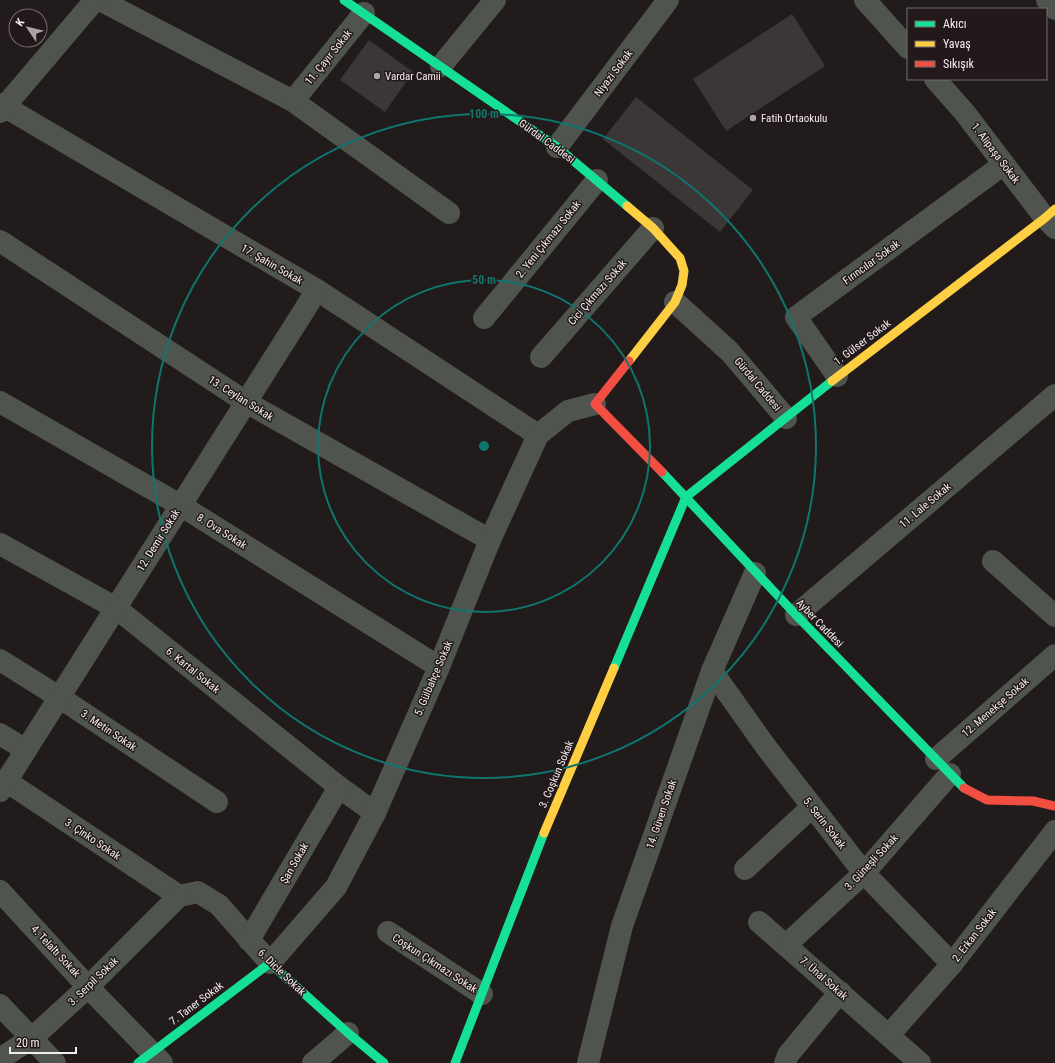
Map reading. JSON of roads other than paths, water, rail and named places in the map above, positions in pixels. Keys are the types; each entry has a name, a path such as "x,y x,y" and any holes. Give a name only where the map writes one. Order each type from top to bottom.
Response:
{"street":[{"path":"1,108 95,0"},
{"path":"100,0 293,101 449,213"},
{"name":"Gürdal Caddesi","path":"344,0 557,147 653,228 680,258 684,271 682,285 675,302 595,404"},
{"path":"441,66 495,0"},
{"name":"Niyazi Sokak","path":"557,147 668,0"},
{"path":"865,0 907,47"},
{"path":"1047,0 1055,9"},
{"name":"11. Çayır Sokak","path":"293,101 364,13"},
{"name":"1. Alipaşa Sokak","path":"936,80 965,113 1004,164 1052,218"},
{"name":"17. Şahin Sokak","path":"1,108 316,290 538,435"},
{"name":"Fırıncılar Sokak","path":"837,376 796,317 1004,164"},
{"name":"2. Yeni Çıkmazı Sokak","path":"484,318 597,180"},
{"name":"1. Gülser Sokak","path":"686,497 837,376 1052,218"},
{"name":"Cici Çıkmazı Sokak","path":"541,356 653,228"},
{"name":"13. Ceylan Sokak","path":"0,241 246,402 490,540"},
{"name":"12. Demir Sokak","path":"3,786 316,290"},
{"name":"Gürdal Caddesi","path":"675,302 730,352 786,418"},
{"name":"11. Lale Sokak","path":"796,615 1055,395"},
{"name":"8. Ova Sokak","path":"0,402 180,505 439,667"},
{"name":"5. Gülbahçe Sokak","path":"270,963 336,887 375,813 439,667 490,540 538,435 568,411 595,404"},
{"name":"Ayber Caddesi","path":"595,404 686,497 755,573 963,787 987,800 1033,801 1055,806"},
{"name":"3. Coşkun Sokak","path":"455,1063 543,836 686,497"},
{"name":"6. Kartal Sokak","path":"0,544 116,608 339,787 375,813"},
{"path":"993,561 1055,616"},
{"name":"14. Güven Sokak","path":"588,1063 622,926 712,671 755,573"},
{"name":"12. Menekşe Sokak","path":"943,767 1055,655"},
{"name":"3. Metin Sokak","path":"0,660 59,697 217,802"},
{"name":"5. Serin Sokak","path":"712,671 766,748 864,873 952,964"},
{"path":"0,734 26,750"},
{"name":"3. Güneşli Sokak","path":"786,945 864,873 943,767"},
{"name":"3. Çinko Sokak","path":"3,786 179,896"},
{"name":"Şan Sokak","path":"250,940 339,787"},
{"path":"745,869 812,807"},
{"name":"2. Erkan Sokak","path":"889,1035 952,964 1055,831"},
{"name":"4. Telaltı Sokak","path":"0,891 88,987 150,1059"},
{"name":"6. Dicle Sokak","path":"179,896 198,892 219,905 270,963 384,1063"},
{"name":"3. Serpil Sokak","path":"0,1059 32,1038 88,987 179,896"},
{"name":"7. Ünal Sokak","path":"759,922 920,1063"},
{"name":"Coşkun Çıkmazı Sokak","path":"388,932 482,994"},
{"name":"7. Taner Sokak","path":"150,1059 270,963"},
{"path":"785,1063 788,1055 840,992"},
{"path":"0,1005 55,1063"},
{"path":"313,1063 348,1033"}],"place":[{"name":"Vardar Camii","path":"377,76"},
{"name":"Fatih Ortaokulu","path":"753,118"}]}
